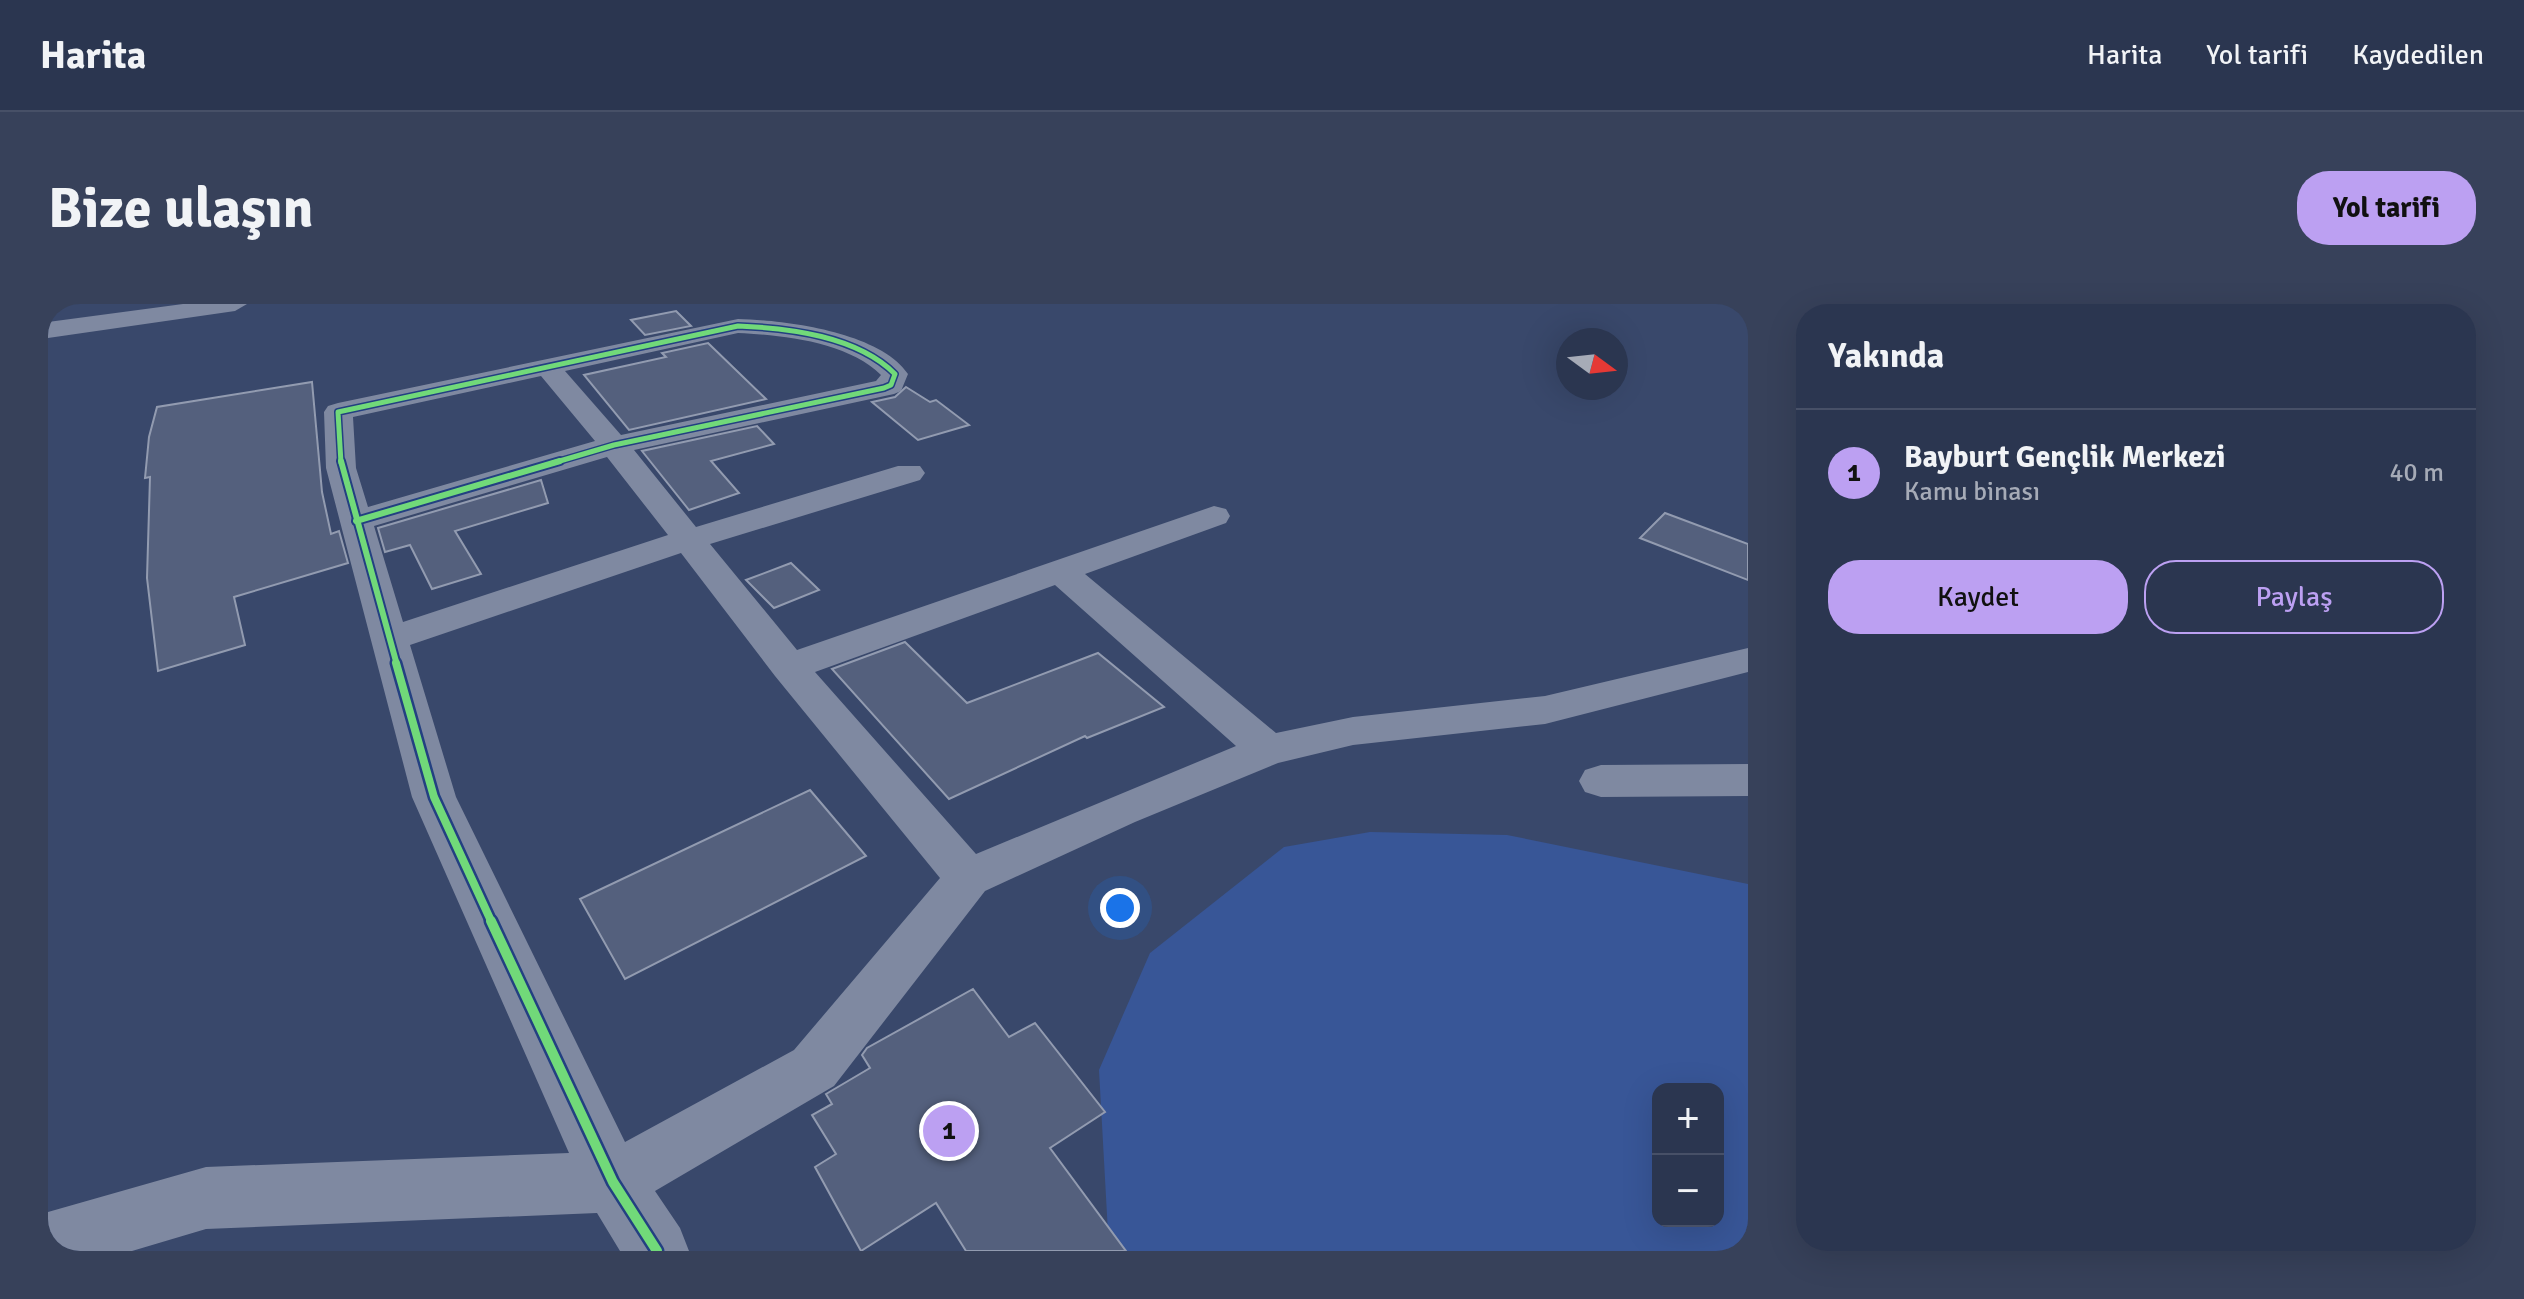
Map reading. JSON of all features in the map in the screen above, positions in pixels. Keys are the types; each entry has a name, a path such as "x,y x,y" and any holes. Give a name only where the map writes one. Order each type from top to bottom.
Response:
{"street":[{"path":"48,330 235,304"},
{"path":"714,304 738,326"},
{"path":"356,521 614,445 884,388 891,385 895,374 890,366 852,349 791,331 738,326 338,412 341,468 434,797 613,1182 657,1251"},
{"path":"549,369 614,445 789,667 968,878"},
{"path":"389,639 687,540 909,473"},
{"path":"789,667 1214,516"},
{"path":"1060,571 1268,750"},
{"path":"48,1244 206,1198 613,1182 814,1068 968,878 1119,810 1268,750 1353,731 1545,710 1748,660"},
{"path":"1601,781 1748,780"}],"shaded area":[{"path":"1370,832 1507,835 1748,884 1748,1251 1109,1251 1099,1070 1150,953 1284,847"}],"building":[{"path":"676,311 691,326 645,335 631,320"},
{"path":"708,343 766,399 629,430 584,375 666,357 662,353"},
{"path":"312,382 322,492 331,534 339,531 348,563 234,597 245,645 158,671 147,578 150,477 145,478 149,437 157,407"},
{"path":"906,387 930,402 936,400 969,425 918,440 872,402 895,397"},
{"path":"757,426 774,444 711,461 739,493 689,510 642,451"},
{"path":"541,480 548,503 455,531 481,574 432,589 410,545 385,552 378,528"},
{"path":"1665,513 1748,544 1748,580 1640,538"},
{"path":"791,563 819,590 774,608 746,580"},
{"path":"905,642 967,703 1098,653 1164,707 1087,738 1085,736 949,799 832,669"},
{"path":"810,790 866,856 625,979 580,899"},
{"path":"973,989 1009,1037 1035,1023 1105,1112 1050,1148 1126,1251 966,1251 936,1203 861,1251 815,1167 836,1154 812,1115 832,1104 826,1094 870,1068 862,1055 867,1048"}],"cycle path":[{"path":"356,521 614,445 884,388 891,385 895,374 884,363 846,345 798,333 738,326 338,412 341,468 434,797 613,1182 657,1251"}],"place":[{"name":"Bayburt Gençlik Merkezi","path":"949,1131"}]}
